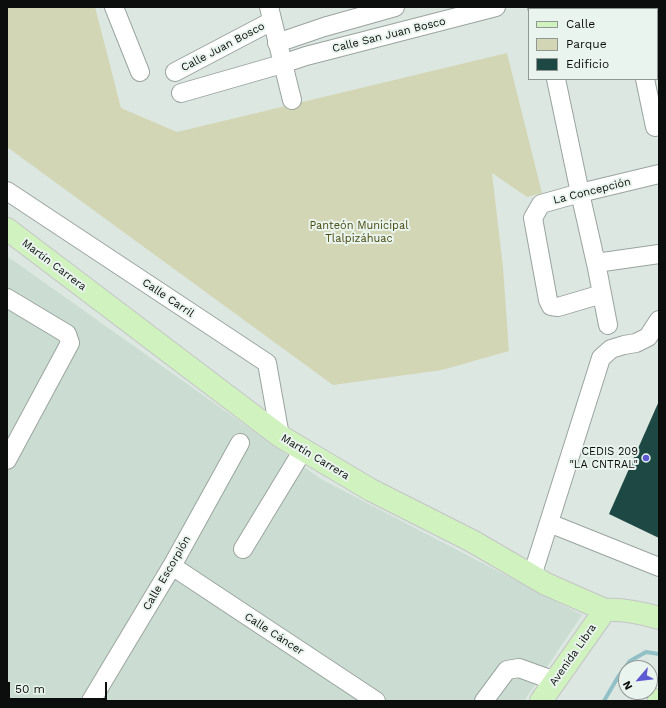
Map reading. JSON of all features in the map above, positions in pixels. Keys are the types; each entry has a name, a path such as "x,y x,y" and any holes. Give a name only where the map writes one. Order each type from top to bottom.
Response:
{"main road":[{"name":"Martín Carrera","path":"7,229 280,436 303,450 371,490 472,541 546,584 605,610 616,609 647,614 659,618"},
{"name":"Avenida Libra","path":"541,701 605,610"}],"street":[{"path":"114,7 140,72"},
{"path":"277,42 393,8 398,32"},
{"name":"Calle San Juan Bosco","path":"181,93 306,56 398,32 437,14 488,8"},
{"path":"271,14 292,100"},
{"name":"Calle Juan Bosco","path":"174,72 271,14"},
{"path":"324,27 330,50"},
{"path":"556,80 608,325"},
{"path":"645,80 655,128"},
{"name":"La Concepción","path":"602,294 558,307 551,306 548,300 533,218 541,204 659,174"},
{"name":"Calle Carril","path":"7,191 267,363 280,436"},
{"path":"596,263 659,254"},
{"path":"7,298 67,334 70,343 7,460"},
{"path":"532,576 600,358 612,349 636,343 648,336 659,320"},
{"name":"Calle Escorpión","path":"92,701 172,566 240,443"},
{"path":"243,549 303,450"},
{"path":"549,523 659,567"},
{"name":"Calle Cáncer","path":"172,566 376,701"},
{"path":"484,701 507,670 519,668 555,682"}],"shaded area":[{"path":"7,256 321,479 582,615 524,701 7,701"}],"green space":[{"name":"Panteón Municipal Tlalpizáhuac","path":"7,7 95,7 121,108 177,132 507,53 542,193 527,197 492,173 503,267 509,351 442,370 333,385 7,147"}],"building":[{"name":"CEDIS 209 \"LA CNTRAL\"","path":"659,401 659,538 609,514"}],"waterway":[{"path":"604,701 618,677 630,661 646,652 659,654"}],"place":[{"name":"CEDIS 209 \"LA CNTRAL\"","path":"646,458"}]}
